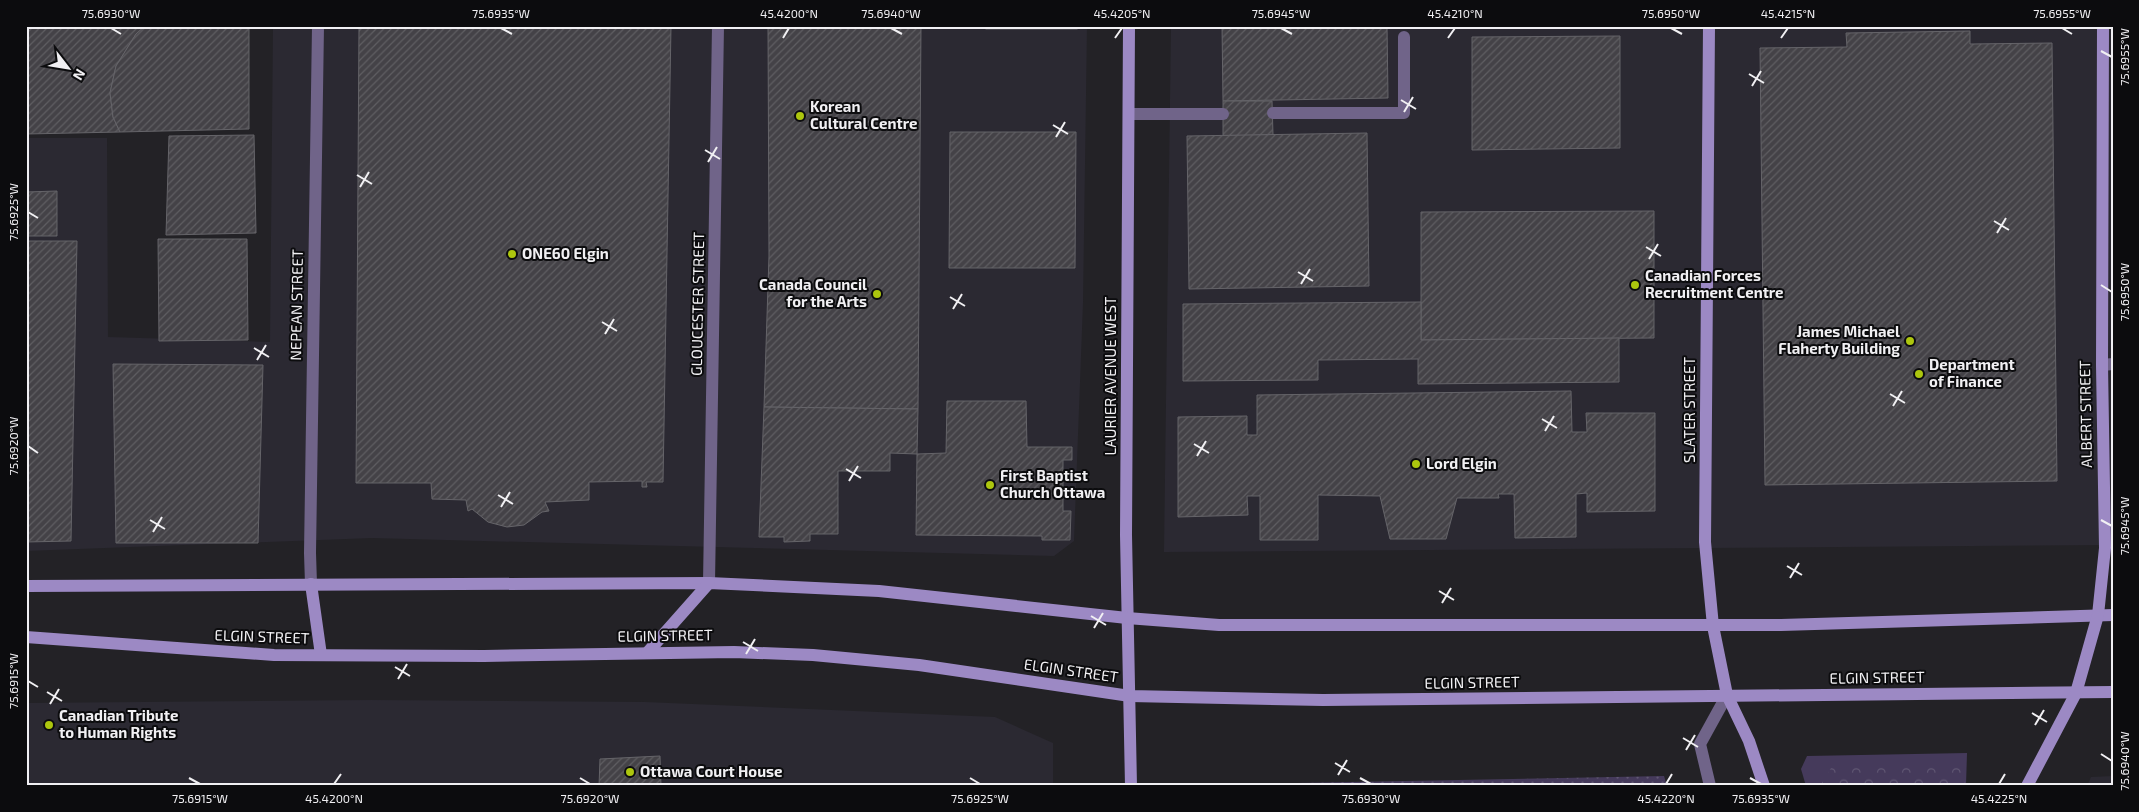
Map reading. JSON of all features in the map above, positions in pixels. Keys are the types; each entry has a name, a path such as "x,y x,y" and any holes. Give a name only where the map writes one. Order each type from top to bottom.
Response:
{"main road":[{"name":"LAURIER AVENUE WEST","path":"1129,26 1127,618 1131,786"},
{"name":"SLATER STREET","path":"1709,26 1705,542 1713,626 1728,695 1749,741 1764,786"},
{"name":"ALBERT STREET","path":"2027,786 2076,692 2098,616 2105,548 2107,339 2103,26"},
{"path":"647,653 710,583"},
{"path":"26,586 710,583 879,591 1127,618 1218,625 1713,626 1917,623 2113,615"},
{"path":"311,584 321,655"},
{"name":"ELGIN STREET","path":"26,637 186,650 321,655 734,652 869,659 1130,696 1324,700 2113,692"}],"street":[{"name":"NEPEAN STREET","path":"311,584 318,26"},
{"name":"GLOUCESTER STREET","path":"710,583 718,26"},
{"path":"1273,113 1404,113 1404,37"},
{"path":"1129,114 1223,114"},
{"path":"1710,786 1700,744 1728,695"}],"shaded area":[{"path":"273,26 1087,26 1083,303 1074,541 1054,556 372,538 26,551 26,138 107,138 108,337 270,342"},
{"path":"1171,26 2113,26 2113,545 1164,552"},
{"path":"371,700 645,702 995,717 1053,743 1053,786 26,786 26,703"},
{"path":"2113,776 2113,786 2087,786 2091,777"}],"green space":[{"path":"1967,753 1966,786 1806,786 1801,769 1807,756"},
{"path":"1937,764 1962,764 1965,780 1964,786 1820,786 1831,768 1847,765 1863,769 1887,765 1919,768"},
{"path":"1664,776 1667,786 1194,786 1194,785"}],"building":[{"path":"26,26 145,26 136,34 116,66 110,93 113,117 120,132 26,134"},
{"path":"145,26 249,26 249,129 120,132 113,117 110,93 116,66 136,34"},
{"name":"ONE60 Elgin","path":"359,26 671,26 663,482 646,482 647,487 642,487 642,481 589,482 589,500 545,502 549,511 542,512 524,525 507,527 488,522 472,509 468,511 466,500 432,499 431,483 356,483"},
{"path":"768,26 921,26 918,409 764,407 769,256"},
{"path":"986,26 1077,26 1077,29 986,29"},
{"path":"1222,26 1387,26 1388,98 1223,101"},
{"name":"James Michael Flaherty Building","path":"1970,31 1970,44 2052,43 2057,481 1765,485 1760,48 1847,47 1846,33"},
{"path":"1620,36 1620,148 1472,150 1472,37"},
{"path":"1223,101 1272,101 1273,135 1223,136"},
{"path":"950,132 1076,132 1075,268 949,268"},
{"path":"1367,133 1369,286 1189,289 1187,136"},
{"path":"254,135 256,233 166,235 169,136"},
{"path":"57,191 57,236 26,236 26,192"},
{"path":"1654,211 1654,338 1421,340 1421,212"},
{"path":"158,239 247,239 248,340 159,341"},
{"path":"26,241 77,241 71,541 26,542"},
{"path":"1421,302 1421,340 1619,338 1619,382 1418,384 1418,359 1318,360 1318,380 1183,381 1183,304"},
{"path":"113,364 263,365 258,543 116,543"},
{"name":"Lord Elgin","path":"1571,391 1572,432 1587,432 1586,413 1655,413 1655,511 1587,512 1587,493 1576,494 1576,537 1515,538 1514,494 1498,494 1499,498 1457,498 1446,539 1390,539 1380,496 1318,495 1318,540 1260,540 1260,496 1247,496 1248,515 1178,517 1178,417 1247,416 1247,435 1257,435 1257,395"},
{"name":"First Baptist Church Ottawa","path":"947,401 1026,401 1027,447 1072,447 1072,460 1063,460 1063,511 1071,511 1070,540 1042,540 1042,536 916,535 917,454 946,453"},
{"path":"764,407 918,409 917,454 890,453 890,471 838,471 838,534 810,534 810,541 784,542 784,537 759,537"},
{"name":"Ottawa Court House","path":"660,756 661,786 599,786 600,759"}],"place":[{"name":"Korean Cultural Centre","path":"800,116"},
{"name":"ONE60 Elgin","path":"512,254"},
{"name":"Canadian Forces Recruitment Centre","path":"1635,285"},
{"name":"Canada Council for the Arts","path":"877,294"},
{"name":"James Michael Flaherty Building","path":"1910,341"},
{"name":"Department of Finance","path":"1919,374"},
{"name":"Lord Elgin","path":"1416,464"},
{"name":"First Baptist Church Ottawa","path":"990,485"},
{"name":"Canadian Tribute to Human Rights","path":"49,725"},
{"name":"Ottawa Court House","path":"630,772"}]}
